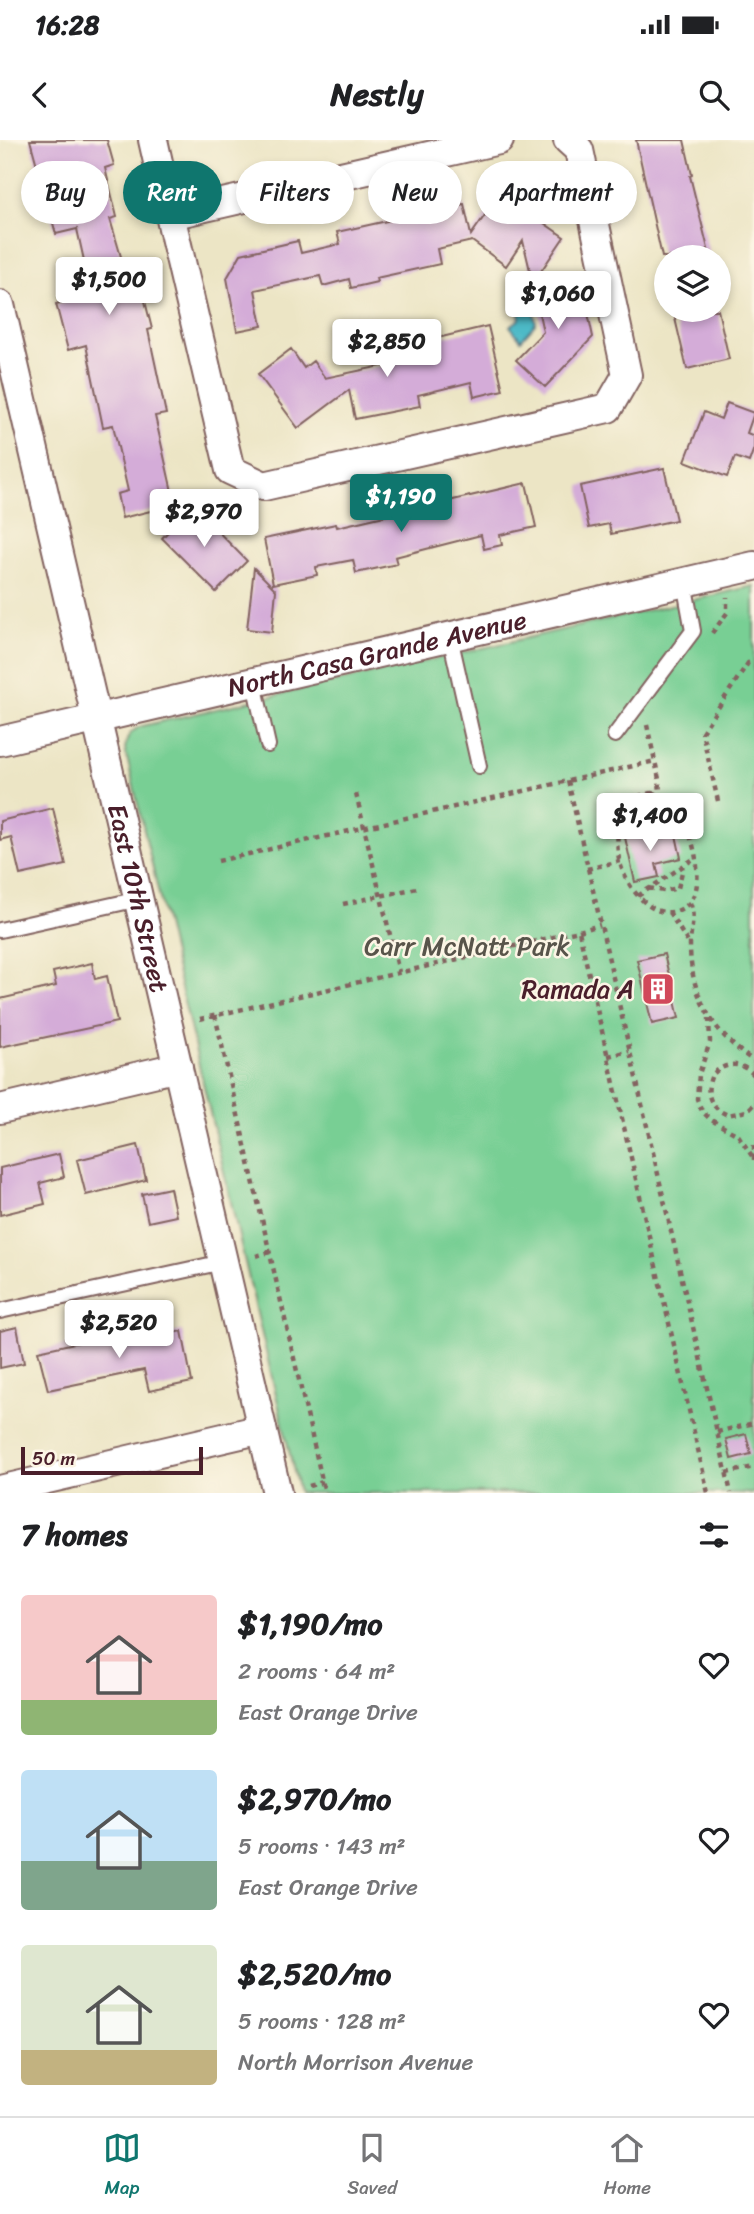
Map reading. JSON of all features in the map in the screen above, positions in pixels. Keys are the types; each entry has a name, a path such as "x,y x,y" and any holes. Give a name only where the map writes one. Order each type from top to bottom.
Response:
{"street":[{"path":"153,140 158,161"},
{"path":"222,203 499,140"},
{"path":"172,224 230,470 264,486 608,408 627,375 579,150 568,140"},
{"name":"East 10th Street","path":"0,304 277,1493"},
{"name":"North Casa Grande Avenue","path":"0,741 754,566"},
{"path":"0,1109 178,1068"},
{"path":"0,1490 262,1429"}],"lane":[{"path":"615,735 693,631 684,582"},
{"path":"450,637 479,766"},
{"path":"254,683 268,745"},
{"path":"0,930 139,899"},
{"path":"0,1311 223,1262"}],"path":[{"path":"718,801 702,732 748,663 754,662"},
{"path":"218,861 654,761 660,794"},
{"path":"568,781 731,1493"},
{"path":"356,794 399,972"},
{"path":"660,794 675,805 687,828 696,858 695,892 690,903 669,912 655,910 638,895 621,866 618,839 620,821 636,797 660,794"},
{"path":"635,823 641,816 657,814 674,830"},
{"path":"620,821 674,830 687,828"},
{"path":"638,895 696,858"},
{"path":"587,869 620,861"},
{"path":"648,887 664,891 678,888 683,867"},
{"path":"343,904 417,888"},
{"path":"690,903 693,911 690,945 695,983 709,1017 734,1048 753,1060 745,1068"},
{"path":"669,912 690,945"},
{"path":"200,1019 600,925"},
{"path":"579,931 708,1493"},
{"path":"215,1015 325,1493"},
{"path":"709,1017 710,1042 699,1074 697,1099 702,1111 711,1120 737,1135 754,1163"},
{"path":"608,1056 629,1051"},
{"path":"754,1075 734,1064 726,1065 718,1069 710,1079 708,1092 715,1108 729,1115 747,1111 754,1104"},
{"path":"699,1074 710,1079"},
{"path":"724,1126 729,1115"},
{"path":"752,1156 754,1145"},
{"path":"256,1256 270,1252"},
{"path":"717,1432 754,1423"},
{"path":"726,1473 754,1467"},
{"path":"309,1486 323,1482"}],"green space":[{"name":"Carr McNatt Park","path":"754,586 754,1493 299,1493 125,749 128,737 142,726"}],"water":[{"path":"532,304 536,323 521,340 510,326 520,319 518,306"}],"building":[{"path":"30,140 107,140 114,165 109,167 109,161 36,161"},
{"path":"636,140 684,140 707,245 659,245"},
{"path":"109,184 117,217 110,219 124,267 136,265 152,329 148,330 166,414 155,416 175,505 122,518 117,494 128,491 113,425 103,427 86,345 68,350 56,304 88,296 77,229 56,234 53,224 109,224"},
{"path":"464,204 471,235 479,224 545,224 564,237 533,283 523,241 506,266 472,241 437,249 440,264 376,278 377,282 351,288 349,279 323,286 320,276 255,290 262,326 237,331 227,278 241,254 298,241 301,253 340,244 337,232 373,224 462,224"},
{"path":"581,280 593,337 545,387 516,360 543,332 534,290"},
{"path":"676,322 721,322 729,359 687,369"},
{"path":"488,326 503,390 474,397 471,382 418,395 420,406 355,419 349,390 298,428 258,374 291,349 304,368 313,361 325,378 429,356 425,341"},
{"path":"727,403 754,413 747,433 754,436 754,448 749,462 735,457 727,477 685,461 704,412 721,419"},
{"path":"664,468 676,520 611,534 609,524 589,528 580,486"},
{"path":"526,483 536,527 500,535 502,545 484,549 481,535 395,557 397,564 356,573 353,560 316,567 317,575 273,584 264,539 336,524 337,527"},
{"path":"193,506 247,561 216,592 162,538"},
{"path":"254,568 276,590 272,632 247,629"},
{"path":"53,808 66,865 20,875 11,837 0,840 0,821"},
{"path":"649,827 651,840 676,835 681,858 656,864 659,877 635,882 624,833"},
{"name":"Ramada A","path":"664,954 679,1018 652,1024 637,960"},
{"path":"92,963 95,979 107,976 117,1022 0,1047 0,999 56,986 53,972"},
{"path":"138,1145 146,1180 86,1195 77,1160"},
{"path":"59,1154 64,1177 40,1183 45,1204 0,1215 0,1168"},
{"path":"170,1188 176,1216 148,1222 142,1194"},
{"path":"17,1327 24,1363 0,1368 0,1331"},
{"path":"148,1331 150,1337 182,1331 192,1382 149,1391 144,1370 48,1390 38,1351 102,1337 103,1340"},
{"path":"746,1434 751,1454 731,1459 726,1439"}],"place":[{"name":"Ramada A","path":"658,989"}]}
